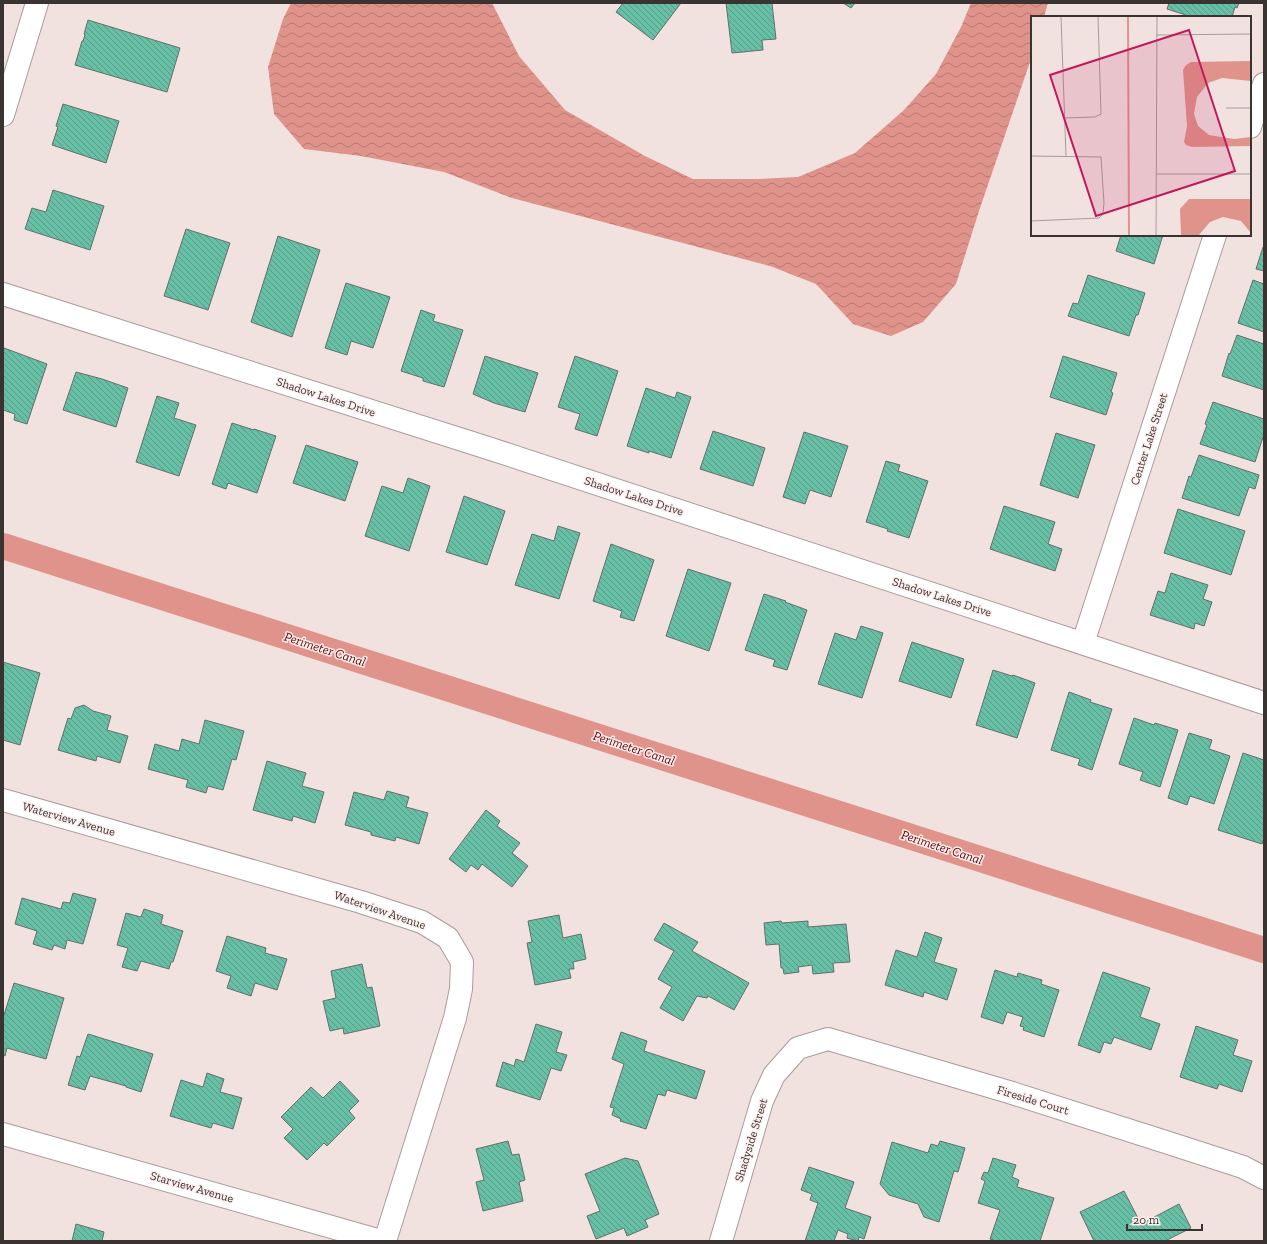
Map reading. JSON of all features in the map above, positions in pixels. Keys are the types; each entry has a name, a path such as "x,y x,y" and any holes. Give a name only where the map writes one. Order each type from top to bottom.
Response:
{"street":[{"path":"3,115 38,3"},
{"path":"1251,124 1264,84"},
{"name":"Center Lake Street","path":"1083,643 1215,236"},
{"name":"Shadow Lakes Drive","path":"3,294 491,449 1264,703"},
{"name":"Waterview Avenue","path":"3,800 361,902 422,922 448,938 462,962 462,989 455,1018 385,1241"},
{"name":"Fireside Court","path":"798,1048 828,1039 1009,1092 1175,1145 1243,1168 1264,1178"},
{"name":"Shadyside Street","path":"721,1241 762,1101 774,1075 798,1048"},
{"name":"Starview Avenue","path":"3,1134 381,1241"}],"water":[{"path":"291,3 492,3 519,56 565,110 645,156 693,179 759,179 798,177 855,153 904,110 936,74 961,27 971,3 1048,3 1044,16 1031,16 1031,59 979,211 956,284 923,322 891,336 853,324 816,284 770,266 512,198 444,172 361,156 304,149 274,114 268,67 283,19"}],"building":[{"path":"623,3 681,3 653,40 616,12"},
{"path":"726,3 772,3 776,39 762,40 763,50 732,53"},
{"path":"843,3 855,3 851,8"},
{"path":"1169,3 1239,3 1237,8 1235,7 1232,16 1189,16 1167,9"},
{"path":"88,20 180,48 167,92 75,65 85,35"},
{"path":"63,104 119,121 106,163 52,145"},
{"path":"53,190 104,206 90,250 25,229 32,208 46,212"},
{"path":"186,229 230,243 208,310 164,296"},
{"path":"278,236 320,250 292,337 251,322"},
{"path":"1121,236 1163,236 1154,264 1116,251"},
{"path":"1264,247 1264,271 1256,269"},
{"path":"1088,275 1145,293 1129,336 1068,316 1073,303 1078,304"},
{"path":"1253,280 1264,284 1264,332 1238,323"},
{"path":"346,283 390,297 373,348 351,341 347,355 325,348"},
{"path":"421,310 435,315 433,321 463,330 444,387 423,381 423,378 401,371"},
{"path":"1237,335 1264,344 1264,390 1222,376 1229,353 1230,354"},
{"path":"4,348 47,364 27,424 14,420 15,414 3,410"},
{"path":"485,356 538,373 525,412 494,403 473,394"},
{"path":"575,356 618,371 597,436 575,429 580,414 558,407"},
{"path":"1063,356 1117,373 1106,415 1050,397"},
{"path":"76,372 128,388 116,427 63,410"},
{"path":"646,388 675,398 677,392 691,397 671,458 627,446"},
{"path":"157,396 179,403 174,418 196,425 179,476 136,462"},
{"path":"1213,402 1264,419 1264,434 1255,462 1200,444"},
{"path":"232,423 276,436 257,493 228,483 226,489 212,484"},
{"path":"713,431 765,448 753,486 700,469"},
{"path":"804,432 848,446 831,497 810,490 805,504 783,497"},
{"path":"1056,433 1095,445 1078,498 1040,485"},
{"path":"306,445 358,462 345,501 293,483"},
{"path":"1199,455 1259,475 1255,489 1249,487 1239,516 1182,498 1189,476 1191,477"},
{"path":"886,461 900,465 898,471 928,481 909,538 866,522"},
{"path":"408,478 430,486 409,551 365,536 382,486 403,493"},
{"path":"464,496 505,511 487,565 446,552"},
{"path":"1004,506 1055,522 1048,544 1062,549 1055,571 990,549"},
{"path":"1178,509 1245,531 1231,575 1164,553"},
{"path":"558,526 580,533 559,599 515,585 532,534 554,541"},
{"path":"611,544 654,560 634,621 620,617 622,611 593,601"},
{"path":"688,569 731,583 709,651 666,636"},
{"path":"1171,573 1208,585 1203,599 1212,602 1204,626 1195,623 1194,629 1150,615 1158,591 1165,593"},
{"path":"764,594 807,610 787,670 773,666 775,660 745,650"},
{"path":"861,626 883,633 862,698 818,684 835,633 856,640"},
{"path":"912,642 964,659 951,698 899,681"},
{"path":"3,662 40,673 20,745 3,740"},
{"path":"993,670 1035,683 1017,738 976,725"},
{"path":"1069,692 1091,700 1090,702 1112,709 1092,770 1078,765 1080,759 1051,750"},
{"path":"84,705 93,711 111,716 107,730 128,736 120,763 97,756 96,761 58,750 68,718 71,719 75,708"},
{"path":"1134,718 1154,725 1155,723 1178,730 1160,787 1140,780 1143,772 1119,764"},
{"path":"205,720 244,731 236,760 232,759 223,790 208,786 206,793 186,787 188,780 148,769 155,744 179,751 182,739 199,744"},
{"path":"1189,733 1212,740 1209,749 1230,756 1214,804 1190,796 1187,805 1168,798"},
{"path":"1243,753 1264,760 1264,838 1262,844 1218,830"},
{"path":"267,761 306,773 302,786 324,792 315,823 293,816 292,821 253,810"},
{"path":"387,791 409,797 406,807 428,813 419,844 396,837 395,841 371,835 371,832 345,825 354,792 384,800"},
{"path":"486,810 500,821 497,826 520,843 512,853 528,866 512,887 482,864 478,870 471,865 466,872 449,859"},
{"path":"73,893 96,899 83,944 67,940 65,949 54,945 52,950 33,944 37,931 15,924 22,898 61,909 63,902 70,903"},
{"path":"144,909 163,915 161,924 183,931 173,962 171,962 169,969 141,961 137,971 122,967 128,948 117,945 126,913 141,917"},
{"path":"559,915 563,938 581,934 586,959 573,962 574,969 569,969 571,978 535,985 527,943 532,942 528,921"},
{"path":"781,921 782,923 808,921 808,927 846,924 850,962 833,963 834,972 813,974 812,965 798,967 799,972 784,974 783,968 781,968 779,944 766,945 764,923"},
{"path":"664,923 698,942 692,951 749,983 734,1010 708,996 707,998 697,996 683,1021 660,1008 672,987 658,979 674,951 654,940"},
{"path":"925,932 942,938 934,962 957,969 947,1000 924,992 923,997 885,985 896,950 917,957"},
{"path":"227,936 266,948 265,953 287,959 277,990 255,983 251,996 227,988 231,976 216,971"},
{"path":"362,964 367,988 372,987 380,1026 344,1034 343,1028 330,1031 323,1001 336,998 331,971"},
{"path":"995,970 1017,977 1018,973 1042,980 1041,984 1059,990 1044,1037 1023,1030 1024,1027 1020,1026 1023,1017 1007,1012 1003,1024 981,1017"},
{"path":"1103,972 1150,988 1140,1017 1160,1024 1151,1050 1114,1037 1111,1044 1104,1042 1100,1053 1078,1045"},
{"path":"14,983 64,998 46,1059 7,1048 5,1056 3,1055 3,1018"},
{"path":"536,1024 562,1032 556,1052 567,1055 561,1071 551,1068 540,1100 496,1086 503,1062 514,1066 516,1059 524,1062"},
{"path":"1196,1026 1238,1040 1233,1055 1252,1061 1242,1092 1219,1084 1217,1089 1180,1077"},
{"path":"621,1032 647,1041 644,1051 705,1071 696,1099 667,1090 665,1096 658,1094 646,1129 620,1121 621,1119 612,1115 614,1108 610,1107 624,1064 612,1059"},
{"path":"88,1034 153,1054 141,1092 126,1086 90,1076 85,1090 68,1085 77,1056 80,1057"},
{"path":"207,1073 224,1079 220,1092 242,1098 233,1129 213,1123 211,1128 170,1116 181,1080 203,1087"},
{"path":"340,1081 359,1101 349,1111 355,1118 327,1146 324,1143 307,1160 284,1138 293,1129 281,1117 311,1087 323,1098"},
{"path":"508,1141 512,1155 519,1154 525,1180 519,1182 523,1201 483,1211 476,1182 484,1180 476,1149"},
{"path":"940,1141 965,1148 958,1172 954,1171 939,1222 924,1217 918,1204 889,1195 880,1184 892,1142 928,1153 931,1144 938,1146"},
{"path":"625,1158 638,1161 659,1214 645,1220 648,1227 627,1236 624,1228 596,1239 587,1216 600,1211 585,1174"},
{"path":"993,1158 1016,1165 1012,1177 1019,1180 1017,1187 1054,1198 1040,1241 996,1241 990,1239 1000,1210 978,1203 985,1181 981,1179 984,1172 988,1173"},
{"path":"809,1167 854,1182 845,1208 871,1217 864,1239 859,1237 857,1241 847,1238 848,1234 838,1230 834,1241 805,1241 818,1203 810,1200 812,1194 801,1190"},
{"path":"1124,1191 1141,1224 1179,1204 1191,1228 1165,1241 1094,1241 1080,1212"},
{"path":"76,1224 104,1232 102,1241 72,1241"}],"waterway":[{"name":"Perimeter Canal","path":"3,546 1264,950"}]}
